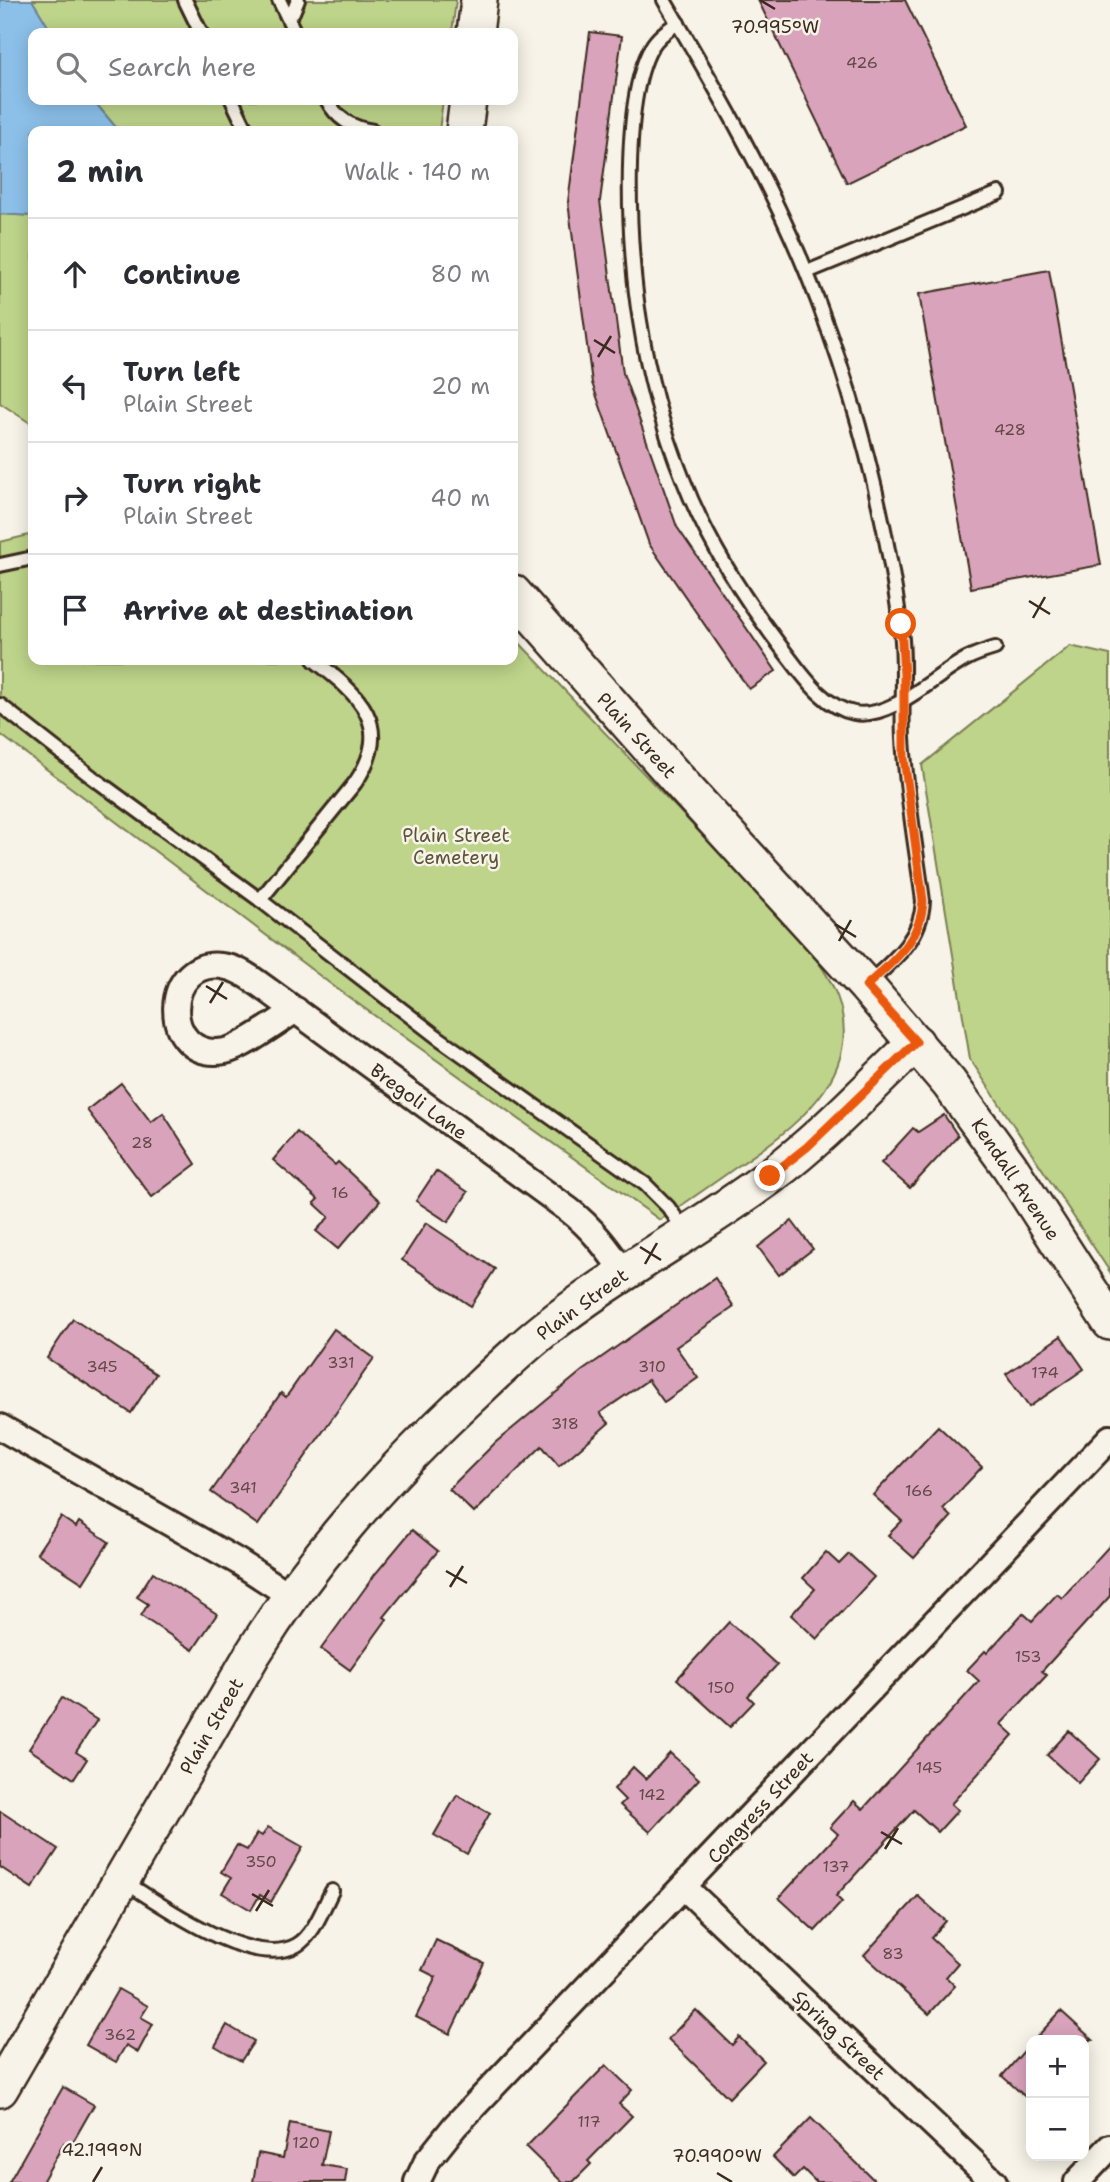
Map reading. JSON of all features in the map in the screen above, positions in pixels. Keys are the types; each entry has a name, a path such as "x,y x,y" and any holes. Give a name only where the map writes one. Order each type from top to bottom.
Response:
{"street":[{"path":"476,28 479,0"},
{"path":"465,126 467,105"},
{"name":"Plain Street","path":"0,2089 252,1656 291,1596 351,1518 411,1452 536,1337 624,1273 747,1193 798,1155 916,1042 668,769 518,599"},
{"name":"Bregoli Lane","path":"296,1010 232,1049 215,1051 201,1048 185,1037 175,1012 178,991 194,973 213,966 228,967 254,980 296,1010 582,1220 604,1244 624,1273"},
{"name":"Kendall Avenue","path":"916,1042 1003,1157 1110,1322"},
{"path":"0,1427 225,1554 291,1596"},
{"name":"Congress Street","path":"417,2182 427,2161 455,2126 1110,1438"},
{"name":"Spring Street","path":"684,1887 994,2182"},
{"path":"1077,2182 1110,2147"}],"lane":[{"path":"186,0 199,28"},
{"path":"279,0 293,28"},
{"path":"287,16 293,12 298,0"},
{"path":"664,0 745,142 807,272 872,468 901,624 904,758 923,901 922,915 911,942 866,986"},
{"path":"678,23 651,48 641,76 634,120 630,178 632,246 639,320 655,389 672,449 694,506 724,562 777,642 817,691 839,709 864,715 877,713 966,659 995,648"},
{"path":"234,105 245,126"},
{"path":"330,105 346,123 356,126"},
{"path":"807,272 999,194"},
{"path":"0,565 28,559"},
{"path":"260,900 355,783 369,758 372,745 369,720 356,695 320,665"},
{"path":"0,705 465,1057 645,1184 663,1201 687,1233"},
{"path":"121,1880 225,1940 249,1948 274,1951 298,1945 311,1930 332,1891"}],"green space":[{"path":"32,0 456,0 453,28 49,28"},
{"path":"97,105 442,105 440,126 115,126"},
{"path":"0,214 28,216 28,422 0,403"},
{"name":"Plain Street Cemetery","path":"28,535 28,665 518,665 518,641 785,922 821,966 837,996 844,1025 842,1051 833,1076 819,1098 800,1118 757,1153 660,1220 336,988 0,734 0,542"},
{"path":"1070,646 1110,655 1110,1272 970,1059 922,765"}],"water":[{"path":"0,0 32,0 49,28 28,28 28,105 97,105 115,126 28,126 28,216 0,214"}],"building":[{"path":"758,0 905,0 966,125 847,183"},
{"path":"590,32 622,36 600,201 623,373 677,527 776,671 749,689 649,544 592,383 568,202"},
{"path":"1049,270 1101,565 971,588 919,294"},
{"path":"121,1083 151,1122 163,1113 196,1164 152,1197 87,1110"},
{"path":"944,1115 958,1136 910,1188 881,1163 913,1128 918,1132"},
{"path":"297,1132 335,1165 338,1162 380,1201 338,1249 316,1231 329,1217 314,1203 318,1199 273,1160"},
{"path":"436,1171 468,1192 448,1222 416,1201"},
{"path":"792,1221 813,1249 779,1275 758,1247"},
{"path":"426,1223 495,1269 471,1306 402,1260"},
{"path":"715,1278 734,1307 676,1347 698,1378 664,1402 648,1380 600,1413 609,1423 559,1466 542,1446 474,1513 449,1489 496,1442 582,1371"},
{"path":"73,1319 156,1374 131,1413 47,1358"},
{"path":"334,1329 374,1358 258,1525 211,1492 281,1393 286,1397"},
{"path":"1061,1336 1084,1369 1029,1407 1006,1374"},
{"path":"938,1426 982,1467 943,1509 951,1517 914,1558 888,1535 902,1521 873,1495"},
{"path":"61,1517 76,1527 79,1522 109,1542 83,1583 37,1553"},
{"path":"412,1530 438,1551 384,1617 387,1619 350,1670 321,1649 376,1573"},
{"path":"1110,1545 1110,1596 1042,1671 1047,1675 1001,1724 1013,1735 951,1804 958,1810 938,1832 914,1810 836,1896 842,1902 815,1931 779,1898 838,1834 830,1827 854,1801 863,1809 979,1681 967,1670 985,1651 987,1653 1023,1613 1032,1621 1057,1594 1062,1598"},
{"path":"826,1552 839,1564 849,1554 874,1577 817,1639 791,1615 815,1589 803,1578"},
{"path":"153,1572 217,1614 193,1650 141,1616 148,1604 137,1597"},
{"path":"729,1622 777,1665 748,1696 754,1702 730,1727 677,1679"},
{"path":"62,1698 97,1720 76,1752 87,1759 74,1779 29,1749"},
{"path":"1069,1731 1100,1759 1078,1783 1047,1755"},
{"path":"670,1753 699,1779 650,1832 620,1805 625,1800 614,1789 633,1767 646,1779"},
{"path":"457,1795 490,1813 467,1854 434,1835"},
{"path":"0,1811 58,1849 32,1888 0,1867"},
{"path":"268,1827 303,1847 271,1902 260,1895 251,1910 222,1893 231,1878 221,1872 237,1845 247,1850 257,1833 262,1836"},
{"path":"918,1896 946,1921 931,1938 958,1963 946,1977 955,1986 929,2014 864,1955"},
{"path":"436,1940 484,1963 450,2034 416,2017 436,1977 422,1970"},
{"path":"118,1989 148,2006 141,2017 153,2024 138,2052 126,2045 116,2062 86,2045"},
{"path":"696,2010 732,2045 739,2037 764,2061 729,2098 668,2039"},
{"path":"1061,2011 1087,2035 1039,2035"},
{"path":"227,2025 254,2041 241,2061 215,2046"},
{"path":"1026,2049 1026,2098 1002,2076"},
{"path":"606,2065 632,2090 619,2104 632,2116 588,2161 591,2164 573,2182 562,2182 526,2147"},
{"path":"63,2087 94,2105 70,2147 64,2143 42,2182 9,2182"},
{"path":"811,2118 876,2182 816,2182 803,2169 794,2178 773,2157"},
{"path":"290,2123 329,2131 322,2165 347,2169 345,2182 253,2182 258,2153 283,2158"}],"route":[{"path":"770,1176 807,1147 916,1042 866,986 911,942 922,915 923,901 904,758 901,624"}]}
